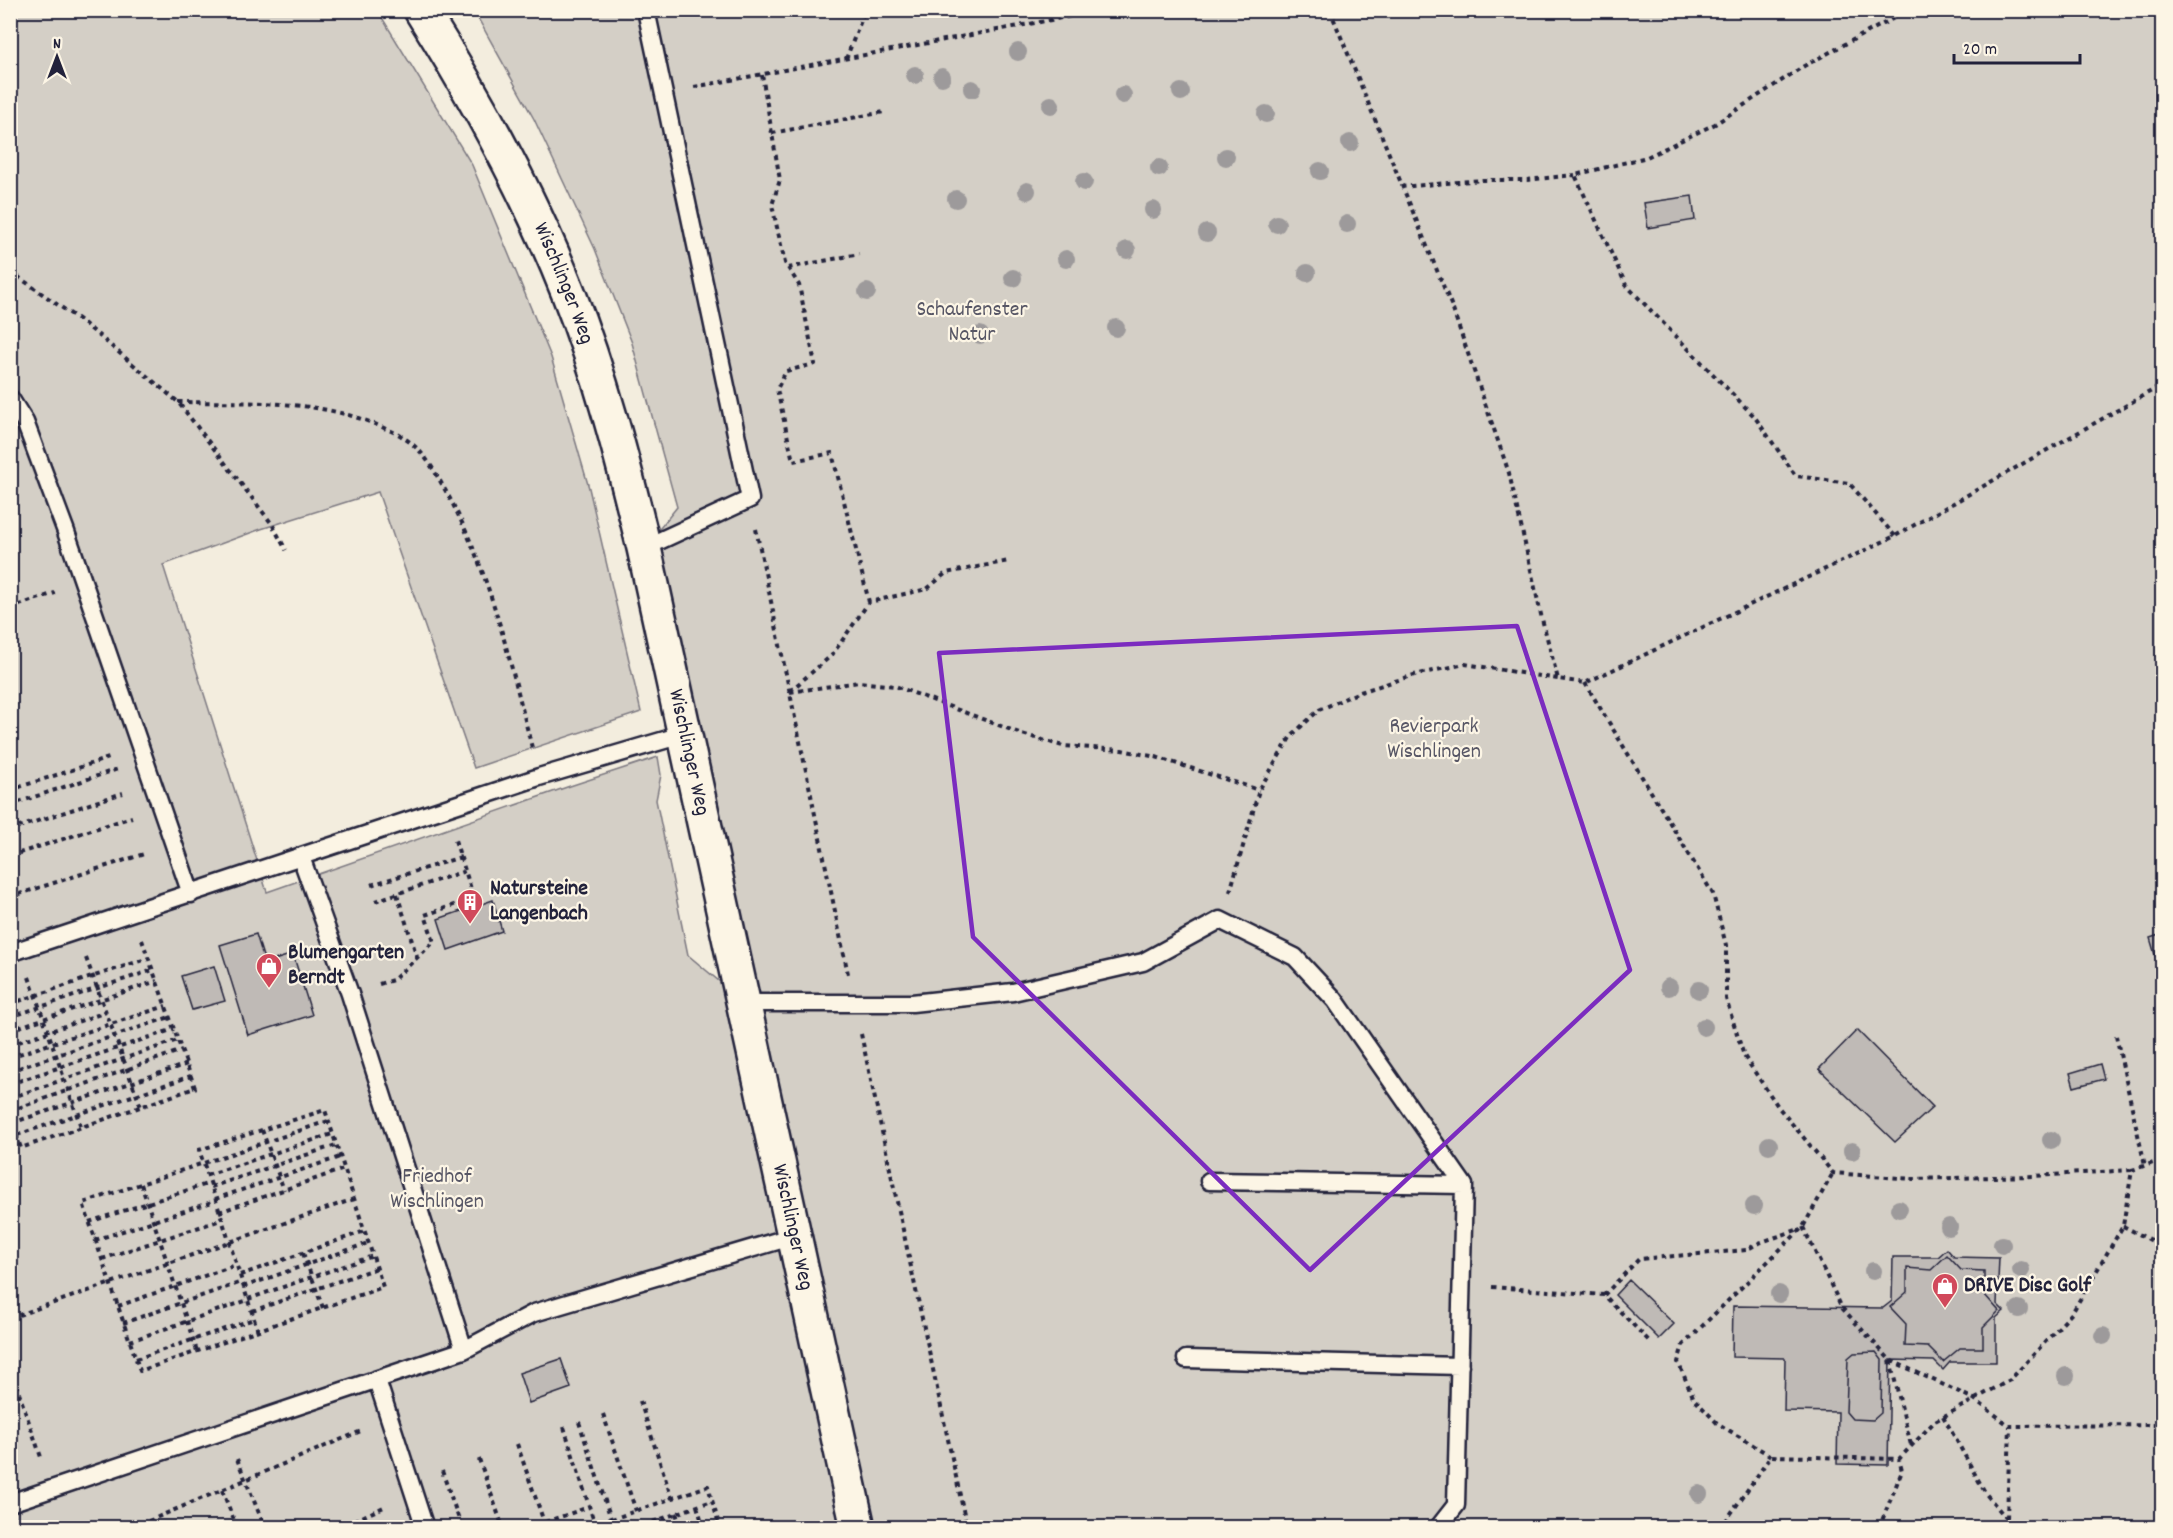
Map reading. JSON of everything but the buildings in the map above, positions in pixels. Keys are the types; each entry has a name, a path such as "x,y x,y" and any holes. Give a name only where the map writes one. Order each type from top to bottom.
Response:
{"street":[{"name":"Wischlinger Weg","path":"422,10 507,157 568,292 613,423 644,548 745,1003 858,1527"}],"lane":[{"path":"644,548 750,499 646,10"},
{"path":"10,398 25,422 84,584 191,894"},
{"path":"15,952 539,777 685,734"},
{"path":"301,857 350,994 464,1350"},
{"path":"745,1003 912,1003 1024,990 1143,962 1220,920 1295,957 1335,1000 1464,1185 1456,1505 1438,1527"},
{"path":"1209,1181 1464,1185"},
{"path":"10,1503 464,1350 534,1313 794,1236"},
{"path":"1186,1359 1460,1366"},
{"path":"377,1380 425,1527"}],"path":[{"path":"846,59 865,10"},
{"path":"664,93 1104,10"},
{"path":"1330,10 1452,307 1509,473 1558,679"},
{"path":"1401,187 1482,180 1527,180 1575,176 1647,157 1715,124 1804,66 1909,10"},
{"path":"762,75 780,180 772,205 785,263 799,285 815,364 786,370 777,389 793,462 832,453 869,602"},
{"path":"772,133 884,112"},
{"path":"1575,176 1626,285 1754,416 1796,476 1850,483 1895,536"},
{"path":"788,268 859,254"},
{"path":"10,272 85,324 178,402 272,524 286,550"},
{"path":"1220,920 1259,790 1291,736 1319,710 1357,693 1414,675 1465,664 1585,683 1895,536 2163,385"},
{"path":"178,402 272,403 320,407 367,420 404,437 422,453 462,520 484,574 500,624 539,777"},
{"path":"750,499 854,1002 968,1527"},
{"path":"790,692 832,654 869,602 927,590 946,573 1009,561"},
{"path":"10,608 84,584"},
{"path":"790,692 860,682 895,686 1022,734 1063,746 1122,750 1156,757 1259,790"},
{"path":"1585,683 1713,894 1726,945 1726,999 1744,1056 1779,1108 1833,1173 1913,1179 2034,1176 2132,1170 2163,1160"},
{"path":"10,790 143,754"},
{"path":"10,805 143,754"},
{"path":"10,830 153,783"},
{"path":"10,856 161,808"},
{"path":"350,994 393,980 434,942 425,915 474,898 445,808"},
{"path":"10,897 174,845"},
{"path":"371,885 461,857"},
{"path":"375,901 465,871"},
{"path":"397,894 417,957"},
{"path":"133,913 187,1064 195,1088 21,1148 11,1120 72,1103 187,1064"},
{"path":"76,932 141,1107"},
{"path":"15,952 44,1019 81,1127"},
{"path":"10,1004 149,958"},
{"path":"10,1017 153,970"},
{"path":"10,1030 157,981"},
{"path":"10,1057 166,1006"},
{"path":"10,1044 106,1012"},
{"path":"10,1071 170,1017"},
{"path":"10,1084 174,1029"},
{"path":"2116,1036 2145,1166"},
{"path":"10,1098 178,1040"},
{"path":"10,1111 182,1050"},
{"path":"17,1135 191,1076"},
{"path":"258,1331 230,1243 210,1185 207,1175 203,1163 199,1150 325,1110 383,1287 258,1331 140,1371 83,1203 141,1184 203,1163 267,1142 328,1121"},
{"path":"262,1130 284,1190"},
{"path":"207,1175 332,1134"},
{"path":"10,1146 20,1143"},
{"path":"89,1222 275,1166 336,1145"},
{"path":"96,1240 340,1157"},
{"path":"219,1212 344,1169"},
{"path":"1899,1460 1935,1421 2010,1380 2072,1313 2123,1226 2132,1170"},
{"path":"1833,1173 1803,1227 1683,1345 1678,1362 1694,1399 1717,1423 1771,1456 1899,1460"},
{"path":"141,1184 197,1351"},
{"path":"10,1318 354,1199"},
{"path":"102,1259 222,1220"},
{"path":"2123,1226 2163,1246"},
{"path":"1604,1295 1639,1259 1746,1250 1803,1227"},
{"path":"1803,1227 1842,1308 1890,1360 1974,1399 2010,1426 2163,1425"},
{"path":"240,1275 365,1231"},
{"path":"123,1323 368,1243"},
{"path":"303,1252 323,1308"},
{"path":"130,1341 373,1256"},
{"path":"118,1306 236,1265"},
{"path":"252,1311 377,1268"},
{"path":"1462,1285 1604,1295 1650,1342"},
{"path":"136,1359 254,1319"},
{"path":"1890,1360 1911,1446"},
{"path":"10,1367 52,1489"},
{"path":"640,1401 672,1499"},
{"path":"603,1414 636,1510"},
{"path":"1943,1416 1986,1494 2007,1519 2010,1426"},
{"path":"132,1527 144,1525 390,1419"},
{"path":"579,1422 614,1527"},
{"path":"564,1427 596,1526"},
{"path":"517,1444 544,1522"},
{"path":"1719,1527 1725,1522 1771,1456"},
{"path":"479,1459 503,1527"},
{"path":"1879,1527 1902,1471 1899,1460"},
{"path":"442,1471 462,1527"},
{"path":"245,1480 265,1527"},
{"path":"586,1527 596,1526 708,1486 720,1527"},
{"path":"222,1490 237,1527"},
{"path":"338,1527 414,1494"},
{"path":"640,1527 712,1502"},
{"path":"697,1506 704,1527"},
{"path":"528,1527 589,1507"},
{"path":"676,1513 681,1527"},
{"path":"664,1518 667,1527"}],"highlighted area":[{"path":"1517,626 1630,970 1310,1270 973,937 939,653"}],"green space":[{"name":"Revierpark Wischlingen","path":"10,11 378,11 472,165 551,357 589,488 641,712 474,768 378,492 261,529 163,565 267,892 658,757 661,775 656,800 688,955 744,1002 644,548 677,507 632,343 595,249 534,119 474,11 2162,11 2162,1527 11,1527"}],"place":[{"name":"Natursteine Langenbach","path":"470,925"},
{"name":"Blumengarten Berndt","path":"269,989"},
{"name":"DRIVE Disc Golf","path":"1945,1309"}],"park label":[{"name":"Schaufenster Natur","path":"972,322"},
{"name":"Friedhof Wischlingen","path":"437,1190"}]}
